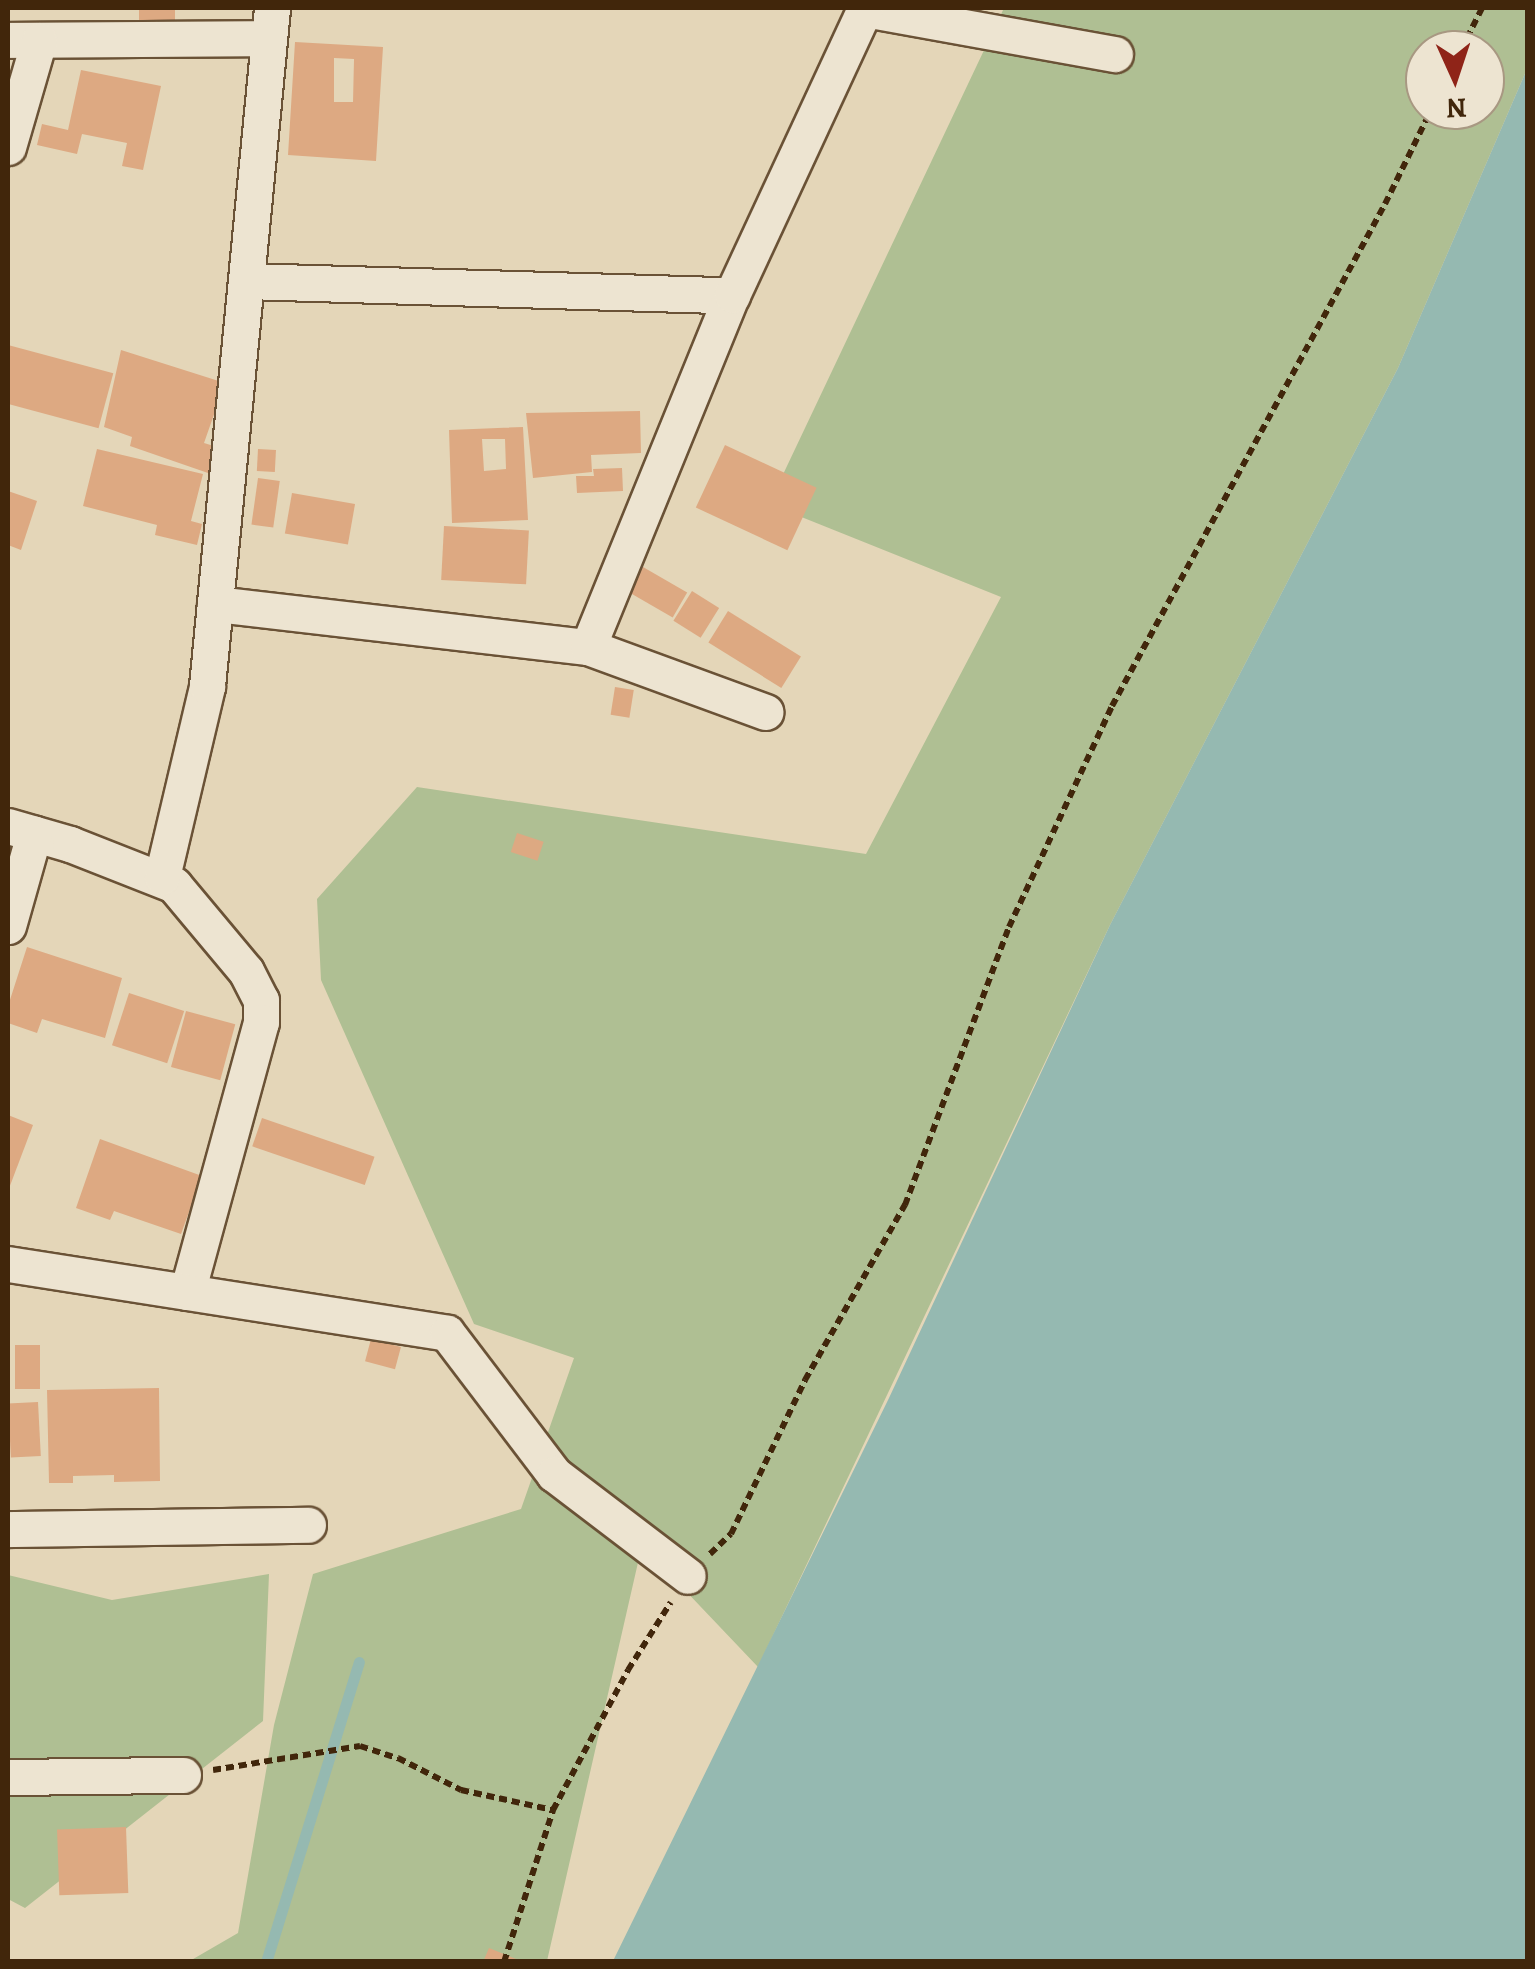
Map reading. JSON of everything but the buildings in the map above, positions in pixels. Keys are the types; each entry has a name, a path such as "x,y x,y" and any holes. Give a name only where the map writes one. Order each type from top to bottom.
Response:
{"street":[{"path":"588,647 732,295 864,8 1115,54"},
{"path":"8,147 23,40 271,23 206,686 162,878"},
{"path":"246,281 732,295"},
{"path":"215,604 588,647 766,712"},
{"path":"8,926 21,830 162,878 191,900 246,971 262,1000 261,1022 187,1292"},
{"path":"8,1264 447,1333 554,1474 688,1576"},
{"path":"8,1529 308,1525"},
{"path":"8,1777 183,1775"}],"path":[{"path":"504,1962 553,1810 628,1670 688,1576 731,1534 806,1380 905,1205 1009,927 1112,706 1422,130"},
{"path":"183,1775 360,1746 398,1758 461,1790 553,1810"}],"green space":[{"path":"1004,8 1527,8 1527,69 1505,120 1505,30 1405,30 1405,130 1501,130 1398,368 1110,925 758,1667 642,1545 547,1961 188,1962 238,1933 274,1725 313,1574 521,1509 574,1358 474,1324 321,980 317,899 417,787 866,854 1001,597 769,504"},
{"path":"269,1574 263,1721 25,1908 8,1899 8,1575 112,1600"}],"water":[{"path":"1527,69 1527,1961 613,1961 889,1398 1110,925 1398,368 1501,130 1505,130 1505,120"}],"waterway":[{"path":"266,1962 359,1662"}]}
